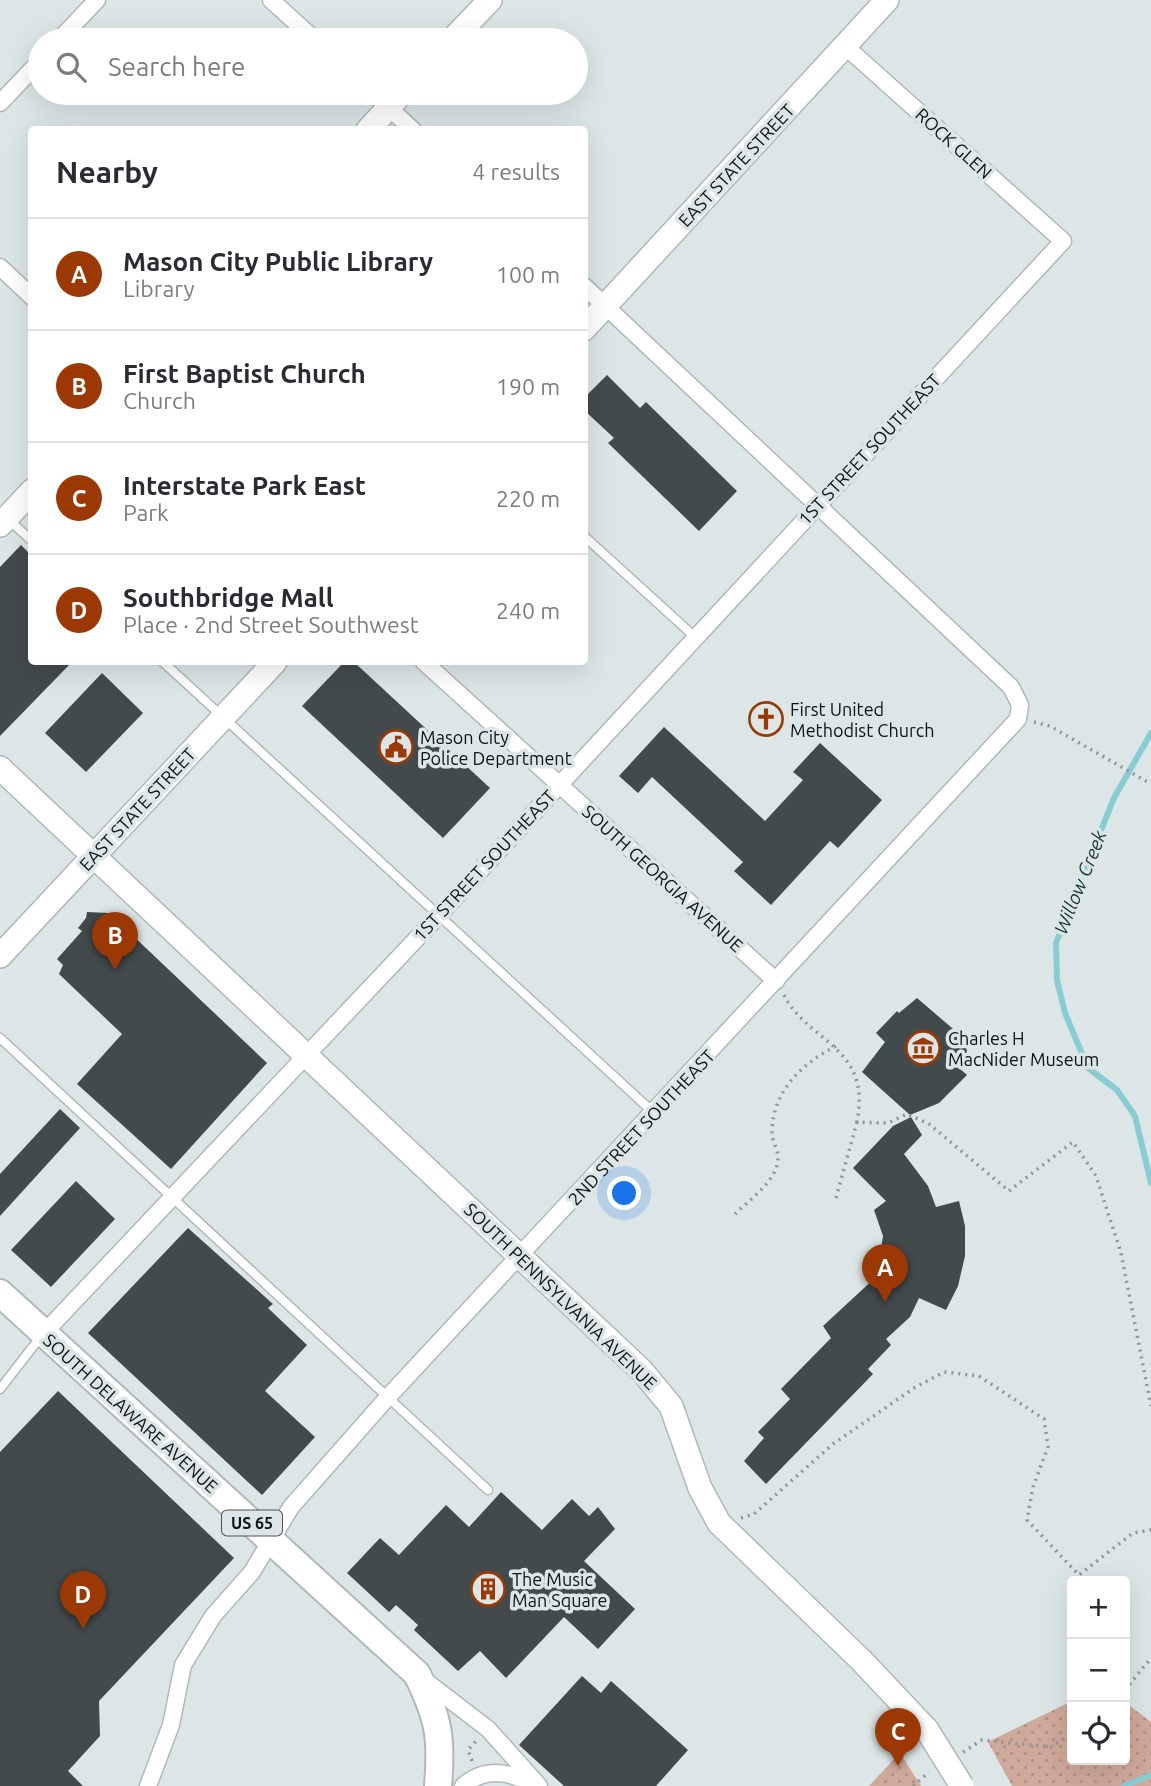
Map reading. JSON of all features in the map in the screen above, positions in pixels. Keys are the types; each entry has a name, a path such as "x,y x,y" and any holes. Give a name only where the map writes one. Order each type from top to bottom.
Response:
{"main road":[{"path":"463,28 490,0"},
{"name":"EAST STATE STREET","path":"588,325 887,0"},
{"path":"370,126 384,105"},
{"path":"2,518 28,495"},
{"name":"EAST STATE STREET","path":"0,956 272,665"},
{"name":"SOUTH PENNSYLVANIA AVENUE","path":"0,768 642,1371 671,1405 700,1488 719,1523 862,1661 927,1730 962,1786"},
{"name":"SOUTH DELAWARE AVENUE","path":"0,1293 417,1674 433,1707 441,1742 438,1786"}],"street":[{"path":"71,28 97,0"},
{"path":"271,0 302,28"},
{"name":"ROCK GLEN","path":"845,46 1063,241"},
{"path":"0,103 28,74"},
{"path":"393,105 410,126"},
{"name":"1ST STREET SOUTHEAST","path":"44,1333 439,915 1063,241"},
{"path":"0,267 28,294"},
{"path":"588,289 816,506"},
{"name":"2ND STREET SOUTHEAST","path":"148,1786 170,1725 183,1665 213,1616 252,1572 291,1507 388,1397 1018,719 1020,705 1011,687 816,506"},
{"name":"SOUTH GEORGIA AVENUE","path":"427,665 776,981"},
{"name":"SOUTH DELAWARE AVENUE","path":"417,1674 488,1729 538,1786"},
{"name":"SOUTH DELAWARE AVENUE","path":"464,1786 478,1775 497,1772 516,1775 538,1786"}],"lane":[{"path":"2,518 28,538"},
{"path":"588,540 695,637"},
{"path":"166,665 654,1113"},
{"path":"0,1038 488,1490"},
{"path":"0,1389 44,1333"}],"path":[{"path":"1050,726 1151,783"},
{"path":"776,981 789,1005 835,1046 852,1071 862,1098 836,1198"},
{"path":"735,1214 772,1177 779,1159 772,1136 774,1109 791,1078 811,1059 835,1046"},
{"path":"857,1122 888,1123 907,1114 929,1124 1009,1191 1073,1142 1096,1176 1121,1253 1151,1406"},
{"path":"719,1523 754,1514 833,1444 914,1388 944,1372 979,1376 1044,1419 1048,1447 1033,1487 1027,1520 1079,1575 1133,1533 1151,1530"},
{"path":"1130,1684 1151,1658"},
{"path":"473,1763 468,1750 481,1736"},
{"path":"961,1753 982,1740 1051,1747 1067,1736"},
{"path":"913,1786 917,1780 939,1766"}],"shaded area":[{"path":"1067,1703 1067,1765 1130,1765 1130,1706 1151,1722 1151,1786 1012,1786 988,1742"},
{"path":"900,1753 921,1786 869,1786"}],"building":[{"path":"607,375 640,408 646,402 737,491 699,531 608,443 614,438 588,414 588,394"},
{"path":"21,545 28,552 28,665 69,665 0,736 0,567"},
{"name":"Mason City Police Department","path":"341,665 357,665 490,788 443,838 302,706"},
{"path":"102,673 143,713 86,772 45,733"},
{"path":"664,727 765,821 803,780 793,772 820,743 882,800 838,848 830,841 771,905 734,871 743,862 652,777 638,793 619,776"},
{"path":"87,912 109,913 267,1063 171,1169 77,1084 122,1034 59,974 63,965 57,959 82,931 78,928"},
{"name":"Charles H MacNider Museum","path":"917,998 966,1040 967,1055 958,1067 967,1075 939,1103 910,1115 862,1072 885,1042 876,1033 897,1011 899,1013"},
{"path":"60,1109 80,1128 0,1216 0,1174"},
{"path":"911,1117 922,1135 904,1154 928,1186 936,1207 959,1201 965,1226 965,1256 958,1286 946,1310 919,1298 910,1317 886,1339 891,1345 868,1369 873,1374 766,1484 744,1461 764,1438 758,1432 790,1399 781,1389 831,1338 823,1326 877,1276 868,1268 881,1249 883,1236 874,1210 886,1201 853,1168 893,1126"},
{"path":"76,1181 115,1219 51,1287 11,1250"},
{"path":"188,1228 273,1304 268,1308 307,1345 265,1391 315,1437 262,1495 88,1333"},
{"path":"58,1391 234,1558 99,1701 100,1736 68,1771 83,1786 0,1786 0,1452"},
{"name":"The Music Man Square","path":"501,1492 542,1530 572,1499 589,1516 598,1507 615,1529 584,1561 635,1609 598,1649 564,1617 506,1678 480,1651 458,1671 414,1630 418,1625 396,1605 389,1612 347,1573 380,1538 399,1555 446,1505 469,1527"},
{"path":"582,1676 601,1693 611,1681 688,1750 656,1786 564,1786 519,1745"}],"waterway":[{"name":"Willow Creek","path":"1151,733 1114,798 1056,943 1057,980 1065,1013 1088,1068 1117,1090 1135,1116 1151,1183"},
{"name":"Willow Creek","path":"1124,1786 1151,1775"}],"place":[{"name":"First United Methodist Church","path":"766,719"},
{"name":"Mason City Police Department","path":"396,747"},
{"name":"First Baptist Church","path":"115,970"},
{"name":"Charles H MacNider Museum","path":"923,1048"},
{"name":"Mason City Public Library","path":"885,1302"},
{"name":"The Music Man Square","path":"488,1589"},
{"name":"Southbridge Mall","path":"83,1629"},
{"name":"Interstate Park East","path":"898,1766"}]}
